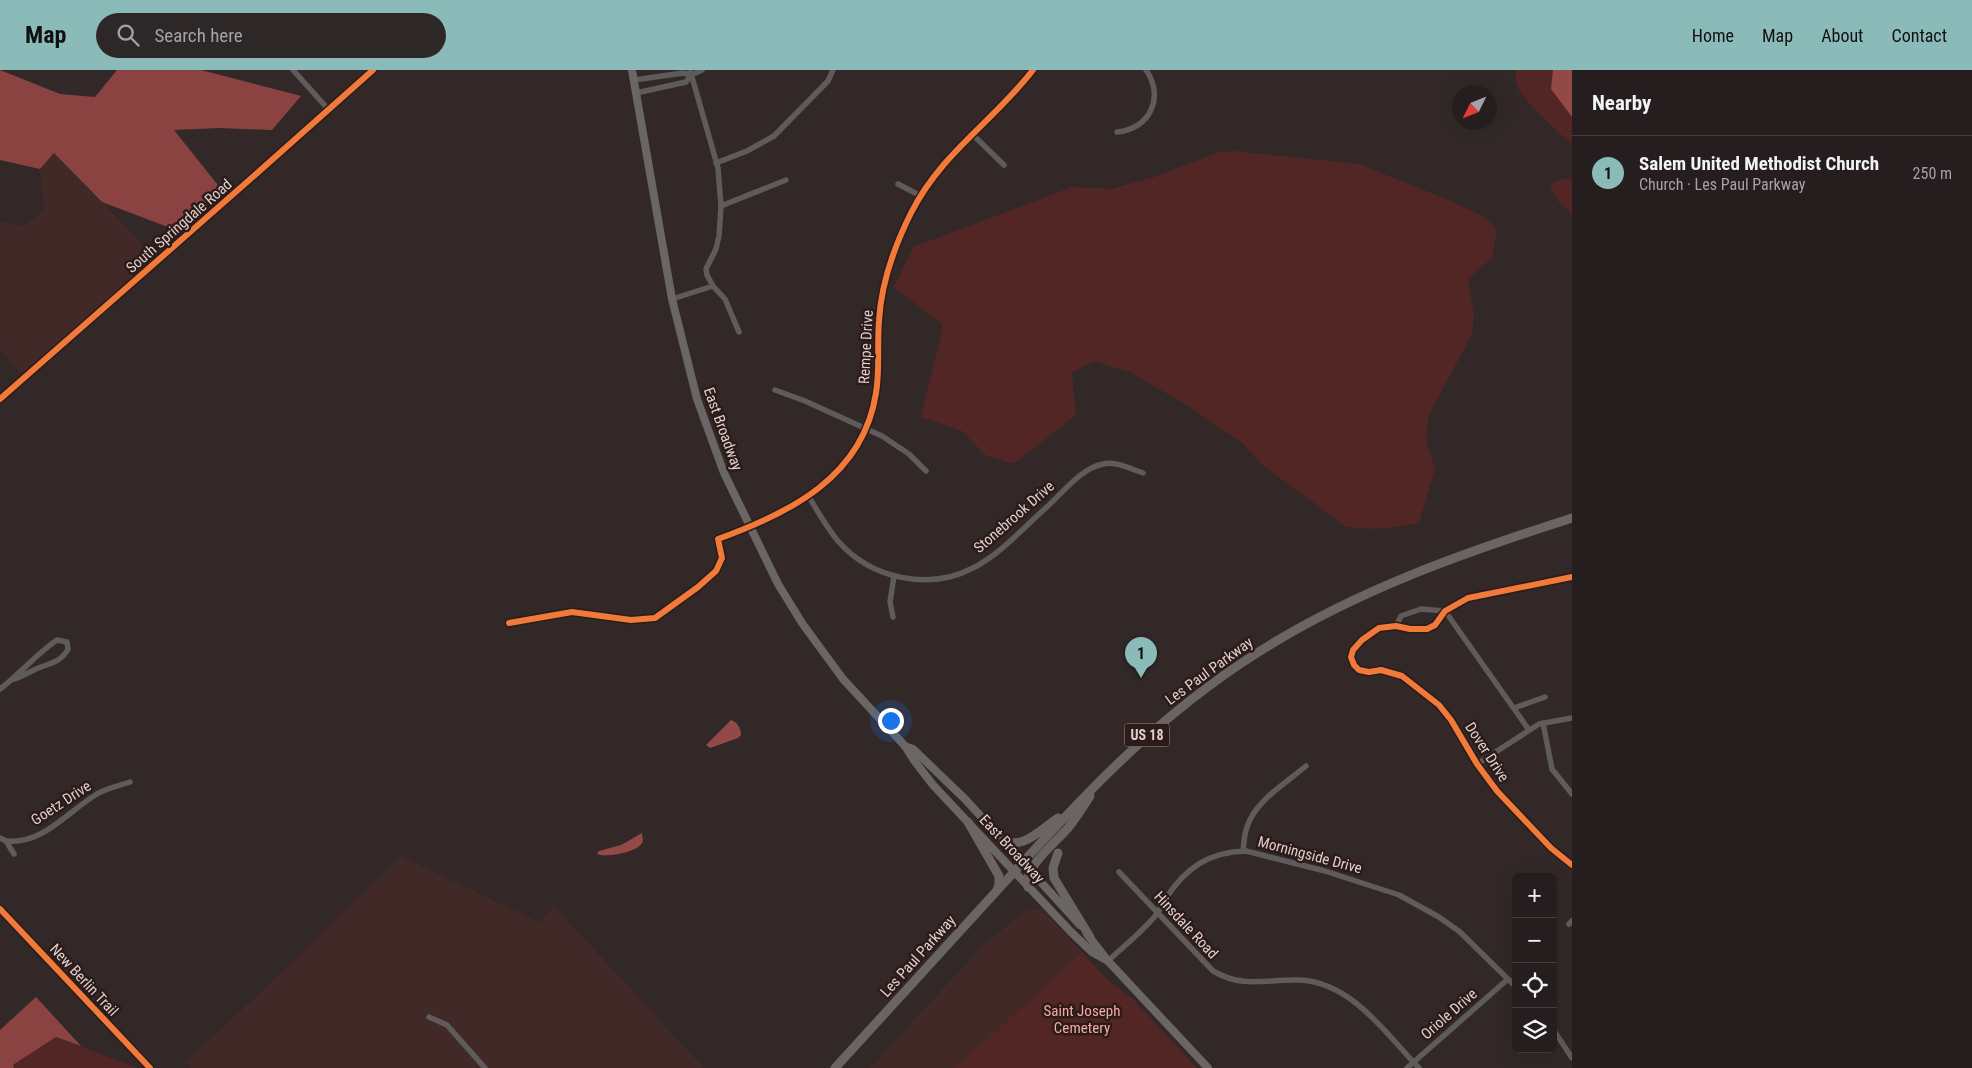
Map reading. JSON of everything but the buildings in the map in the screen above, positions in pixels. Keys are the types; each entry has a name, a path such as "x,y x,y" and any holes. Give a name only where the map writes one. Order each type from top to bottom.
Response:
{"main road":[{"name":"East Broadway","path":"632,70 672,299 701,412 726,477 781,590 810,636 843,678 905,746 912,759 934,785 1084,945 1096,955 1108,961"},
{"name":"Les Paul Parkway","path":"835,1068 1098,782 1139,742 1198,693 1258,652 1363,594 1406,576 1572,518"},
{"name":"East Broadway","path":"905,746 913,749 939,773 1090,937 1108,961 1208,1068"},
{"path":"1028,887 1026,881 1033,875 1078,815 1098,782"},
{"path":"1000,838 1007,843 1021,843 1071,810"},
{"path":"968,822 999,876 999,885 995,893"},
{"path":"1058,853 1053,868 1054,878 1090,937"}],"street":[{"path":"293,70 328,109"},
{"name":"South Springdale Road","path":"0,399 372,70"},
{"path":"634,80 702,70"},
{"path":"716,164 747,151 774,136 828,81 833,70"},
{"name":"Rempe Drive","path":"509,623 572,612 631,620 655,618 698,587 716,571 722,558 718,539 750,528 808,497 843,466 866,428 876,395 881,298 897,245 921,196 936,173 1033,70"},
{"path":"1117,132 1140,125 1152,110 1155,100 1154,89 1146,70"},
{"path":"636,93 686,82 690,73"},
{"path":"690,73 716,164 721,206 717,246 706,269 707,275 713,286 725,299 739,332"},
{"path":"972,134 1004,165"},
{"path":"721,206 786,180"},
{"path":"898,184 921,196"},
{"path":"672,299 713,286"},
{"path":"775,390 866,428 897,444 926,471"},
{"name":"Stonebrook Drive","path":"808,497 830,530 848,551 870,566 894,576 919,580 936,579 956,575 973,568 996,552 1077,479 1094,467 1108,463 1143,473"},
{"path":"893,617 890,602 894,576"},
{"path":"1445,611 1421,610 1401,616 1396,626 1410,630 1427,629 1435,625 1445,611 1468,598 1572,577"},
{"path":"1445,611 1529,730"},
{"name":"Dover Drive","path":"1396,626 1379,628 1362,640 1353,650 1351,657 1354,665 1359,670 1368,672 1381,670 1402,676 1439,704 1451,720 1477,764 1497,791 1551,848 1572,866"},
{"path":"0,688 43,649 58,640 67,642 68,649 57,662 11,680"},
{"path":"1514,708 1545,697"},
{"path":"1477,764 1543,723 1572,718"},
{"path":"1543,723 1552,769 1572,794"},
{"path":"1244,851 1246,829 1257,809 1306,766"},
{"name":"Goetz Drive","path":"3,840 14,842 33,836 60,822 98,793 130,782"},
{"name":"Goetz Drive","path":"3,840 14,854"},
{"name":"Morningside Drive","path":"1108,961 1157,913 1180,879 1195,865 1220,854 1244,851 1325,871 1399,895 1439,917 1460,932 1512,983"},
{"name":"Hinsdale Road","path":"1119,872 1206,966 1223,977 1249,983 1309,981 1335,989 1368,1014 1419,1068"},
{"name":"Oriole Drive","path":"1407,1068 1508,979"},
{"path":"429,1017 447,1025 485,1068"},
{"path":"1557,1035 1572,1058"}],"shaded area":[{"path":"0,70 60,94 95,97 117,70 201,70 301,96 272,130 219,128 174,130 221,189 181,232 102,202 54,153 40,169 0,160"},
{"path":"1553,70 1572,70 1572,117 1551,89"},
{"path":"54,153 158,260 25,377 0,350 0,222 25,226 44,209 40,169"},
{"path":"731,720 739,728 741,735 738,738 710,748 706,745"},
{"path":"642,833 643,841 641,845 630,851 615,855 597,854 599,851 621,845"},
{"path":"401,856 539,922 554,906 704,1068 191,1068 185,1062 276,978"},
{"path":"1040,909 1082,952 955,1068 870,1068 983,945 1021,914 1029,910"},
{"path":"36,997 81,1046 56,1037 13,1065 14,1068 0,1068 0,1030"}],"green space":[{"path":"1516,70 1572,70 1572,144 1540,115 1524,97 1516,82"},
{"path":"1235,151 1359,164 1451,201 1485,217 1497,230 1492,258 1468,279 1474,316 1472,334 1428,417 1426,441 1435,469 1419,523 1373,529 1345,526 1265,467 1242,443 1188,406 1130,372 1093,361 1072,373 1076,415 1014,464 985,455 962,431 921,417 943,325 894,287 913,247 1072,187 1111,189 1154,177 1219,152"},
{"path":"1572,178 1572,214 1558,201 1550,187 1557,181"},
{"name":"Saint Joseph Cemetery","path":"1082,952 1106,978 1133,999 1197,1068 955,1068"},
{"path":"56,1037 137,1068 14,1068 13,1066"}],"cycle path":[{"path":"0,399 373,70"},
{"path":"509,623 572,612 631,620 655,618 698,587 716,571 722,558 718,539 745,529 796,504 819,488 839,469 856,448 868,422 877,384 878,330 882,293 894,252 911,213 938,172 1018,89 1033,70"},
{"path":"1572,577 1468,598 1445,611 1435,625 1427,629 1410,629 1396,626 1379,628 1362,640 1353,650 1351,657 1354,665 1359,670 1369,672 1381,670 1402,676 1439,705 1451,720 1477,764 1497,791 1551,848 1572,865"},
{"name":"New Berlin Trail","path":"0,909 150,1068"}],"place":[{"name":"Salem United Methodist Church","path":"1141,678"}]}
